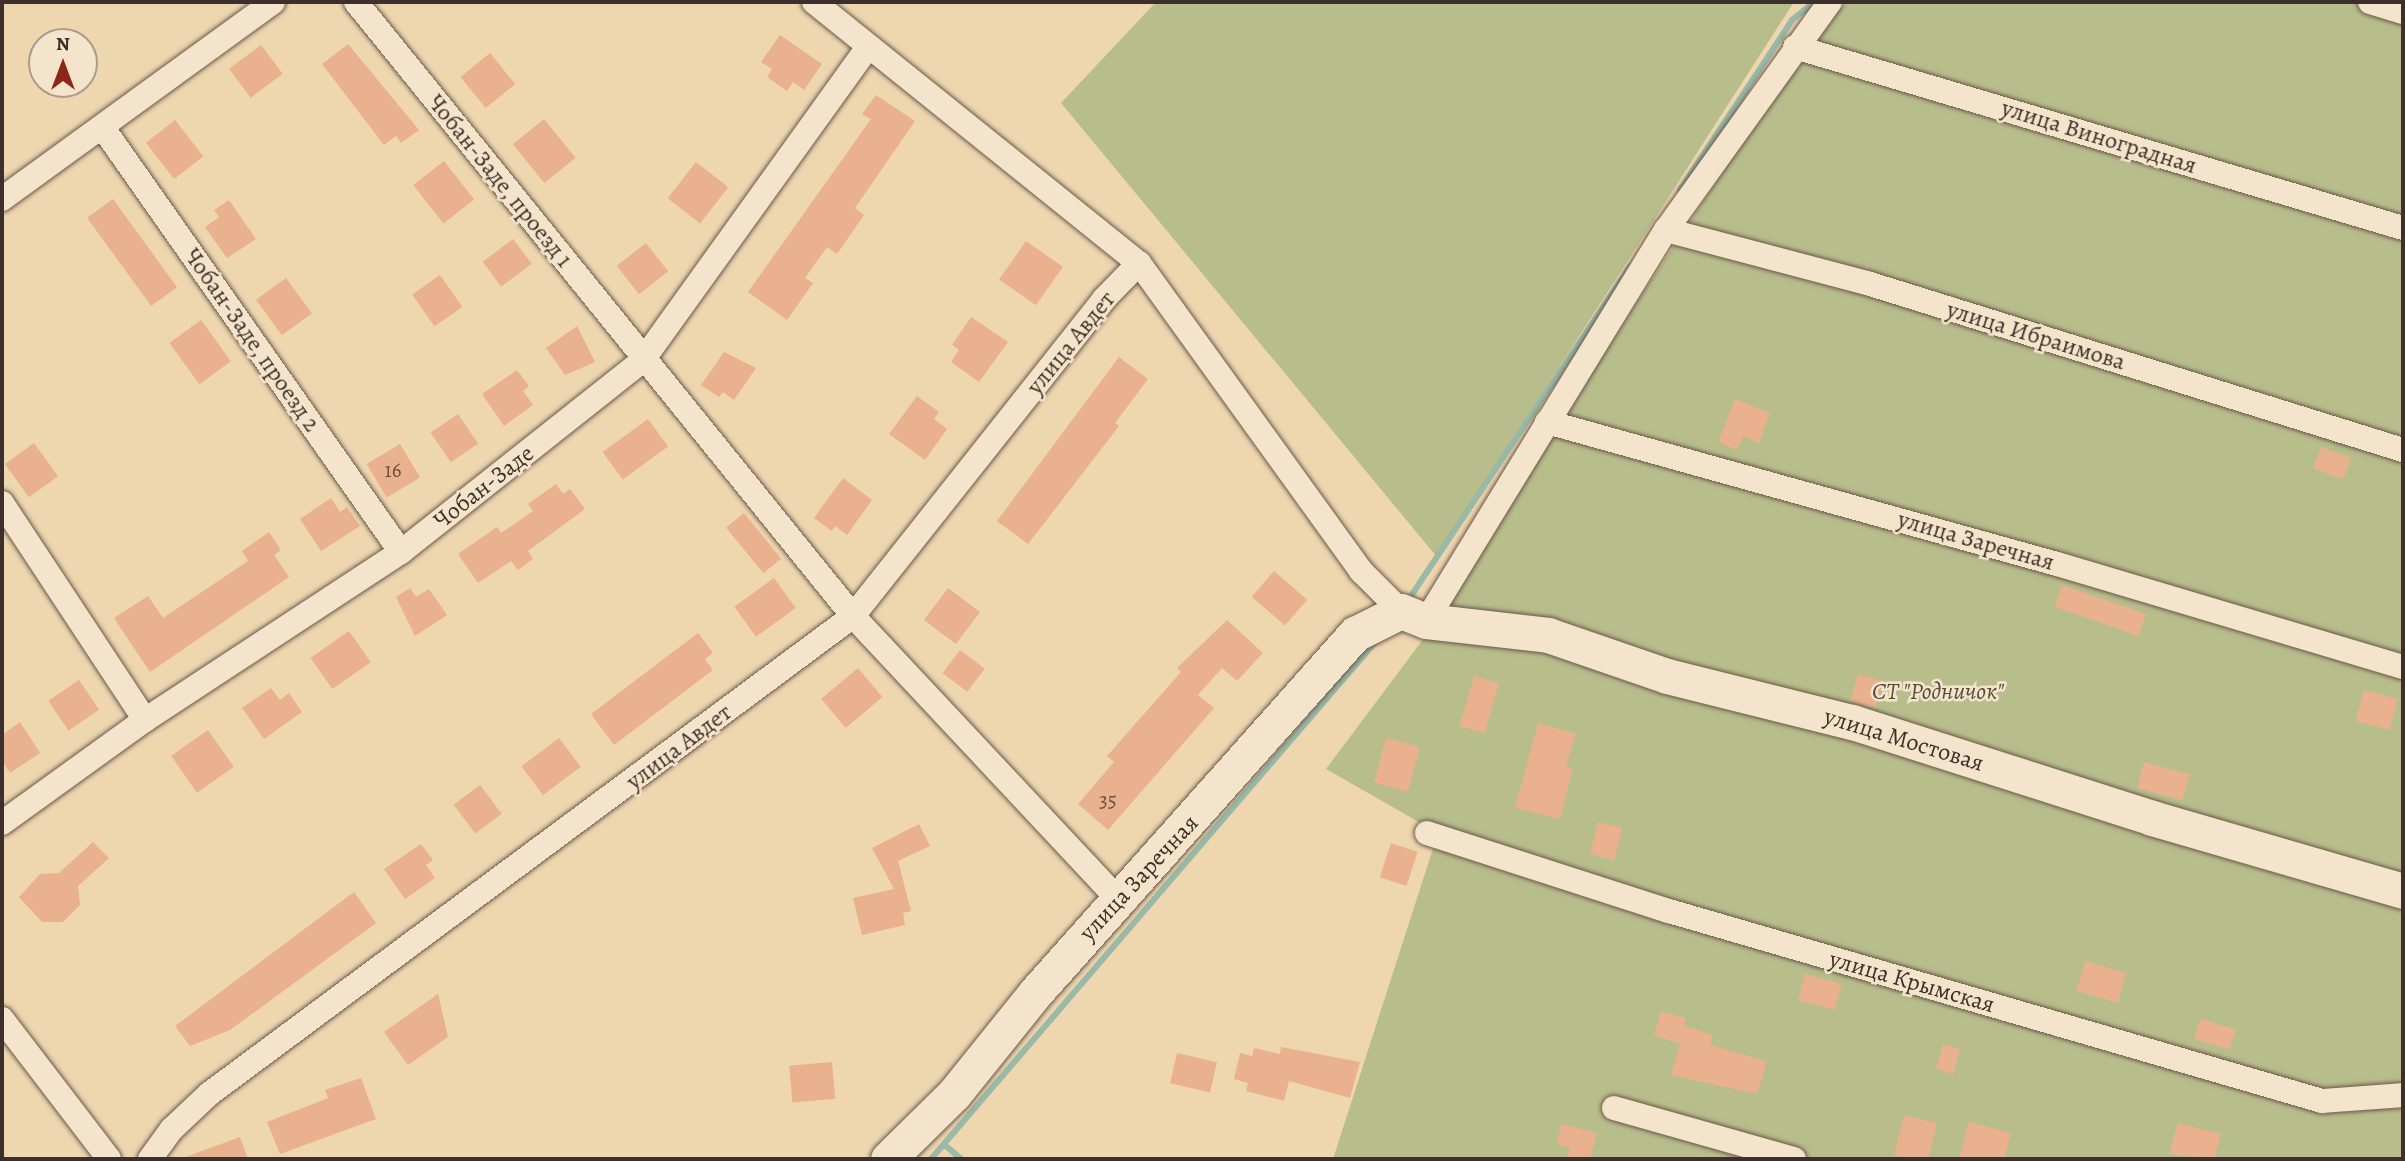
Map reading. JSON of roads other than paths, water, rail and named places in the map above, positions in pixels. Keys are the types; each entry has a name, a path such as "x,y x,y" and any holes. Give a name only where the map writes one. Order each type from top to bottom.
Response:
{"street":[{"path":"2,199 273,2"},
{"name":"Чобан-Заде, проезд 1","path":"356,2 643,360 853,616 1118,899"},
{"path":"814,2 867,48 1139,263 1361,571 1414,616 1547,422 1666,230 1794,47 1830,2"},
{"path":"2370,2 2403,12"},
{"name":"улица Виноградная","path":"1794,47 2403,228"},
{"name":"Чобан-Заде","path":"2,822 145,720 401,552 643,360 867,48"},
{"name":"Чобан-Заде, проезд 2","path":"103,128 401,552"},
{"name":"улица Ибраимова","path":"1666,230 1867,284 2403,450"},
{"name":"улица Авдет","path":"150,1159 172,1129 209,1094 853,616 1104,299 1139,263"},
{"name":"улица Заречная","path":"1547,422 2057,564 2403,667"},
{"path":"2,503 145,720"},
{"name":"улица Заречная","path":"888,1159 954,1094 1118,899 1233,776 1355,634 1414,616"},
{"name":"улица Мостовая","path":"1414,616 1548,635 1667,676 1852,722 2152,818 2403,891"},
{"name":"улица Крымская","path":"1427,833 1669,911 2322,1101 2403,1095"},
{"path":"2,1019 108,1159"},
{"path":"1614,1108 1794,1159"}],"waterway":[{"path":"1680,190 1792,20 1814,2"},
{"path":"1407,602 1630,266"},
{"path":"931,1159 1377,640"},
{"path":"946,1146 961,1159"}],"park label":[{"name":"СТ \"Родничок\"","path":"1938,692"}]}
